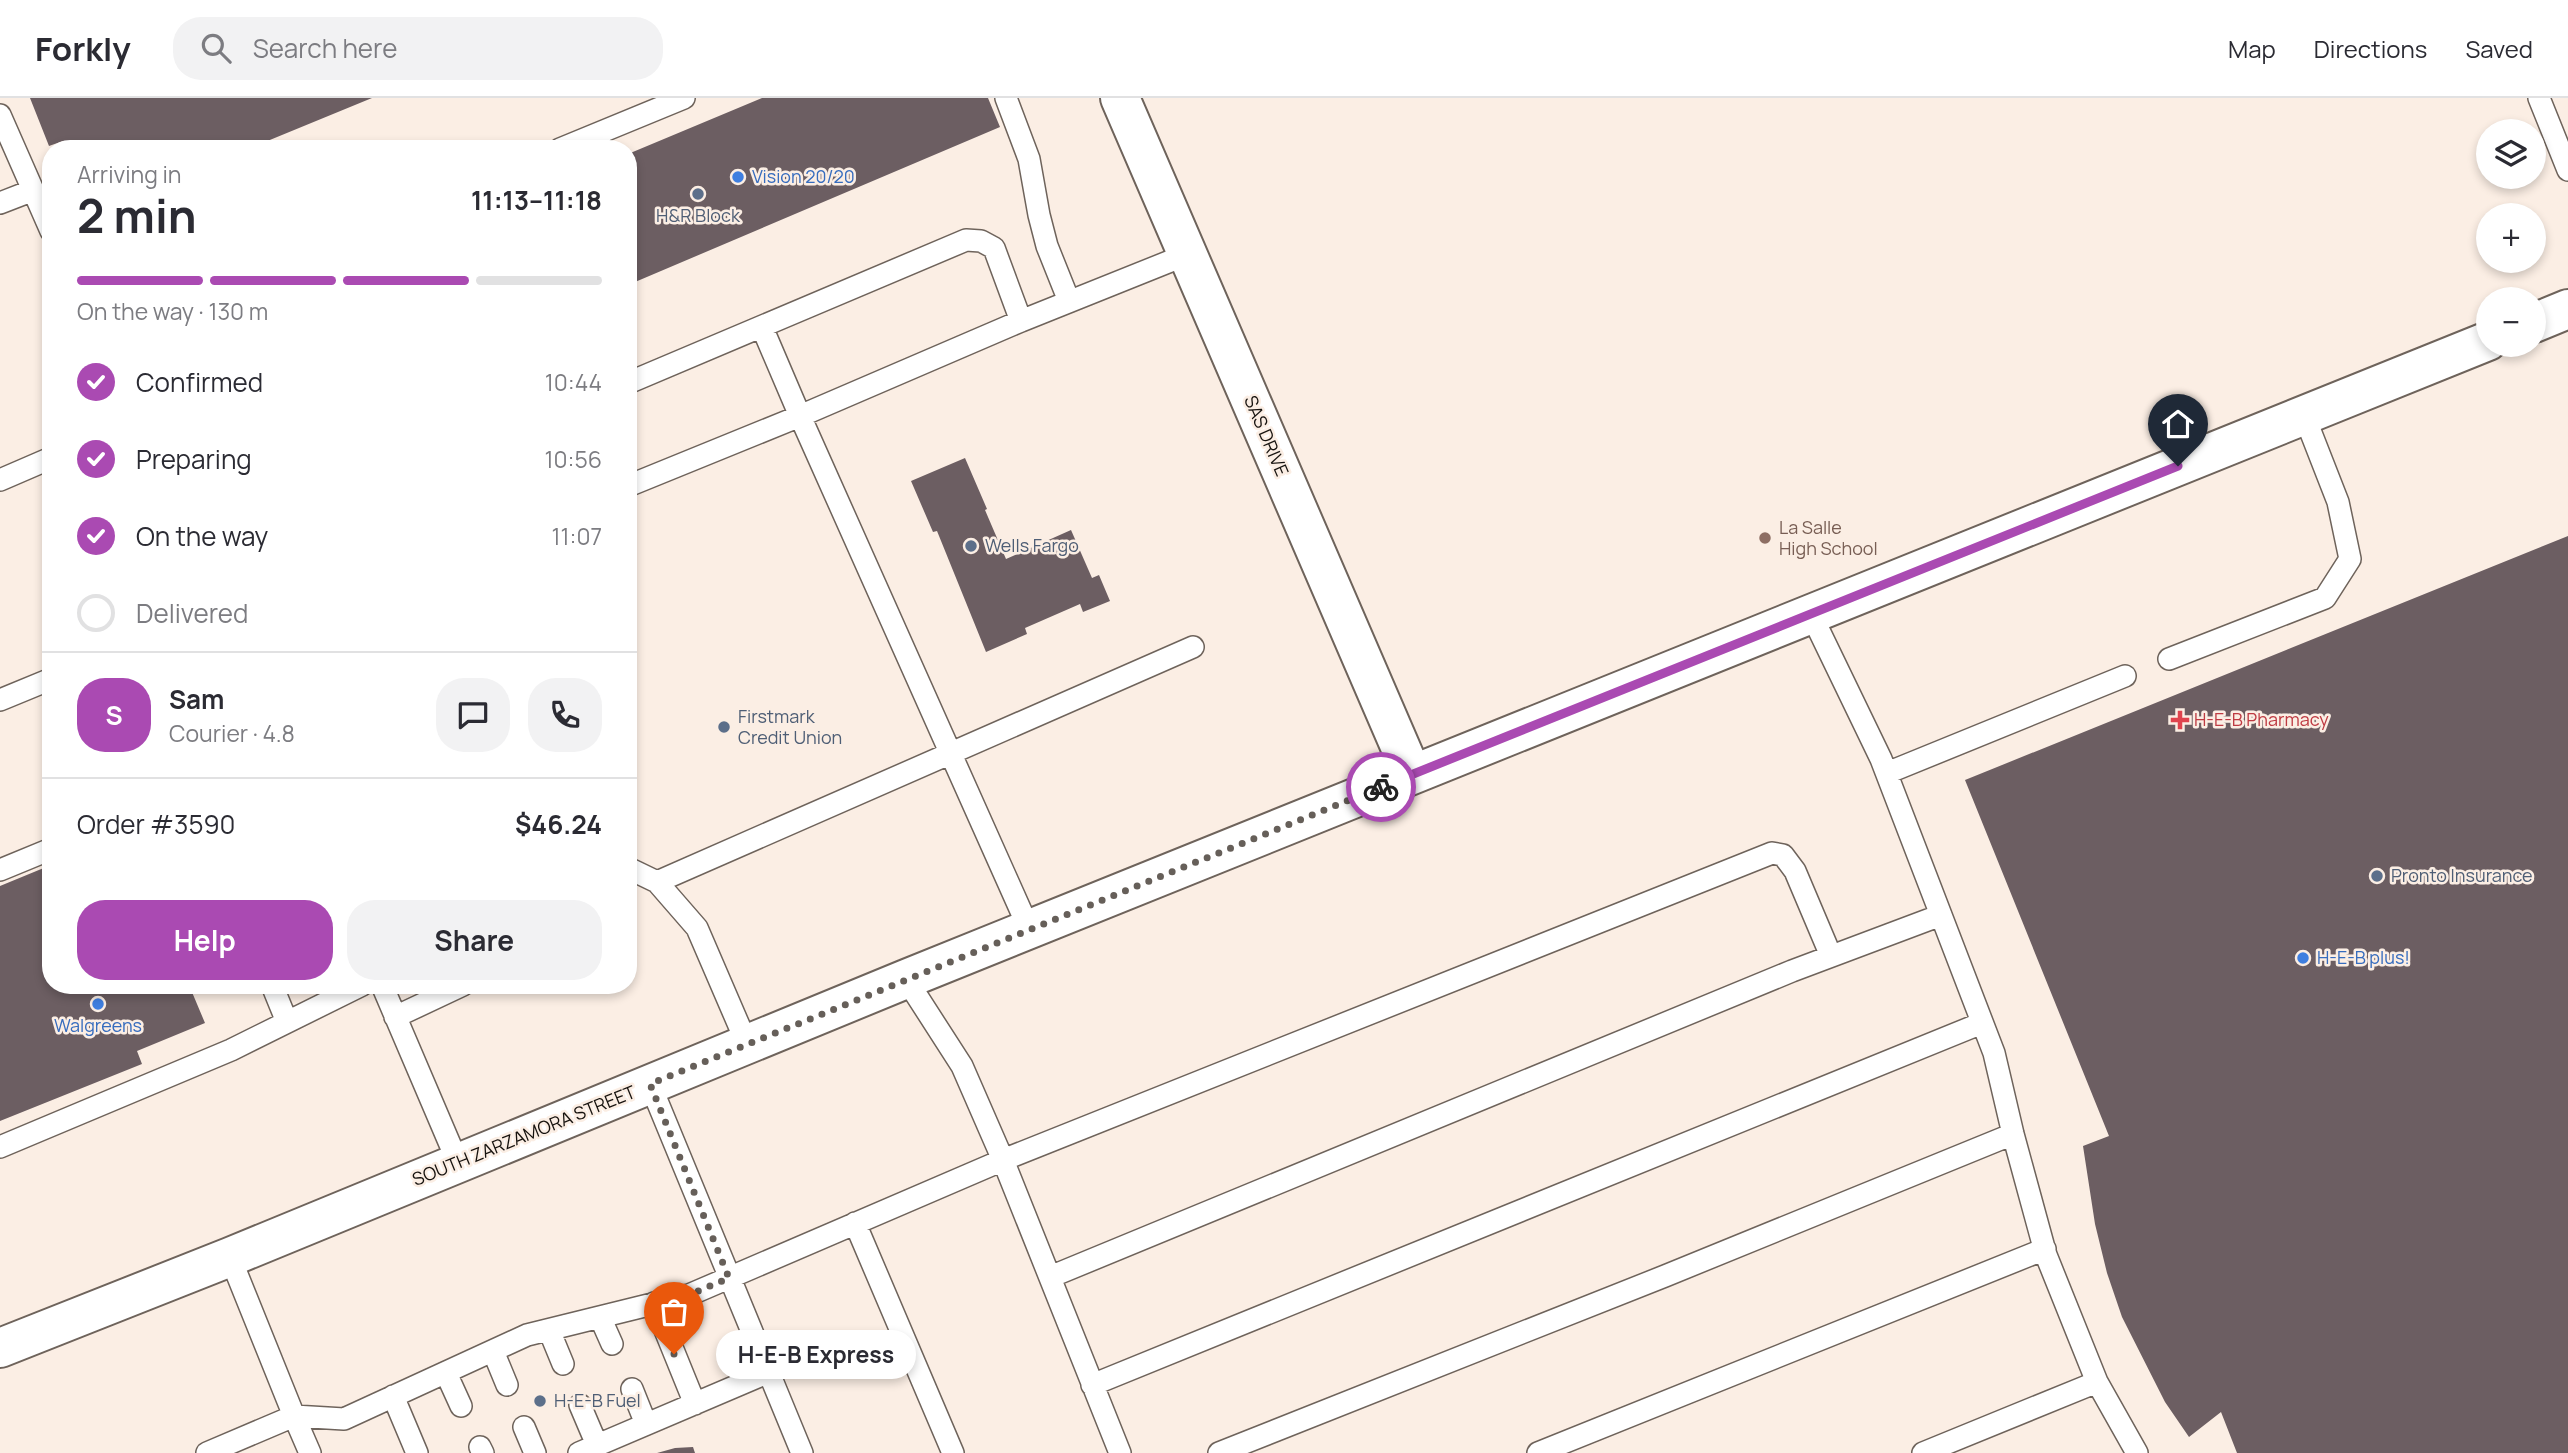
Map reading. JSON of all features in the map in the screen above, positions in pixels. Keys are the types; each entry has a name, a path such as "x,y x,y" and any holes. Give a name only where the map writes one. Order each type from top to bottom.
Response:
{"main road":[{"name":"SAS DRIVE","path":"1120,98 1412,774"},
{"path":"2546,318 2568,309"},
{"name":"SOUTH ZARZAMORA STREET","path":"0,1348 230,1257 1029,929 2476,346"}],"lane":[{"path":"582,140 684,98"},
{"path":"1006,98 1029,159 1047,246 1069,302"},
{"path":"2539,98 2568,170"},
{"path":"0,115 42,213"},
{"path":"0,204 31,191"},
{"path":"637,379 966,240 981,241 993,248 1021,321"},
{"path":"637,482 1188,254"},
{"path":"762,327 1029,929"},
{"path":"2169,659 2325,598 2350,559 2338,502 2304,415"},
{"path":"0,480 42,462"},
{"path":"1811,614 1887,773 1994,1054 2045,1249 2097,1382 2137,1453"},
{"path":"656,882 1193,647"},
{"path":"1887,773 2125,676"},
{"path":"0,700 42,683"},
{"path":"0,870 42,853"},
{"path":"207,1453 294,1416 344,1419 527,1335 689,1295 1003,1160 1772,853 1783,855 1795,871 1831,956"},
{"path":"637,872 656,882 697,928 747,1044"},
{"path":"1050,1277 1831,956 1941,915"},
{"path":"906,979 962,1066 1003,1160 1121,1453"},
{"path":"276,994 287,1022"},
{"path":"0,1147 231,1050 344,994"},
{"path":"386,994 458,1163"},
{"path":"395,1017 430,994"},
{"path":"1093,1385 1982,1023"},
{"path":"650,1084 802,1453"},
{"path":"1219,1453 2013,1134"},
{"path":"855,1223 953,1453"},
{"path":"1538,1453 2045,1249"},
{"path":"230,1257 310,1453"},
{"path":"654,1303 695,1404"},
{"path":"600,1317 612,1343"},
{"path":"549,1330 563,1364"},
{"path":"493,1351 507,1385"},
{"path":"446,1373 461,1406"},
{"path":"580,1405 588,1449 769,1373"},
{"path":"1923,1453 2097,1382"},
{"path":"632,1389 646,1424"},
{"path":"393,1396 417,1453"},
{"path":"524,1427 535,1453"}],"building":[{"path":"30,98 372,98 270,140 47,140"},
{"path":"762,98 988,98 1000,127 637,281 637,150"},
{"name":"Wells Fargo","path":"965,458 1006,559 1071,530 1092,578 1099,575 1110,601 1083,612 1080,604 1025,628 1027,634 986,652 937,531 933,532 911,481"},
{"name":"H-E-B plus!","path":"2568,536 2568,1453 2237,1453 2221,1412 2189,1437 2165,1402 2122,1317 2107,1273 2095,1224 2083,1146 2109,1136 1965,780"},
{"name":"Walgreens","path":"42,869 42,994 193,994 205,1023 137,1051 142,1064 0,1121 0,886"},
{"path":"693,1447 695,1453 657,1453 675,1448"}],"way so far":[{"path":"674,1354 654,1303 689,1295 729,1278 650,1084 1381,787"}],"place":[{"name":"Vision 20/20","path":"738,177"},
{"name":"H&R Block","path":"698,194"},
{"name":"La Salle High School","path":"1765,538"},
{"name":"Wells Fargo","path":"971,546"},
{"name":"H-E-B Pharmacy","path":"2180,720"},
{"name":"Firstmark Credit Union","path":"724,727"},
{"name":"Pronto Insurance","path":"2377,876"},
{"name":"H-E-B plus!","path":"2303,958"},
{"name":"Walgreens","path":"98,1004"},
{"name":"H-E-B Express","path":"674,1354"},
{"name":"H-E-B Fuel","path":"540,1401"}],"route":[{"path":"1381,787 2178,466"}]}
